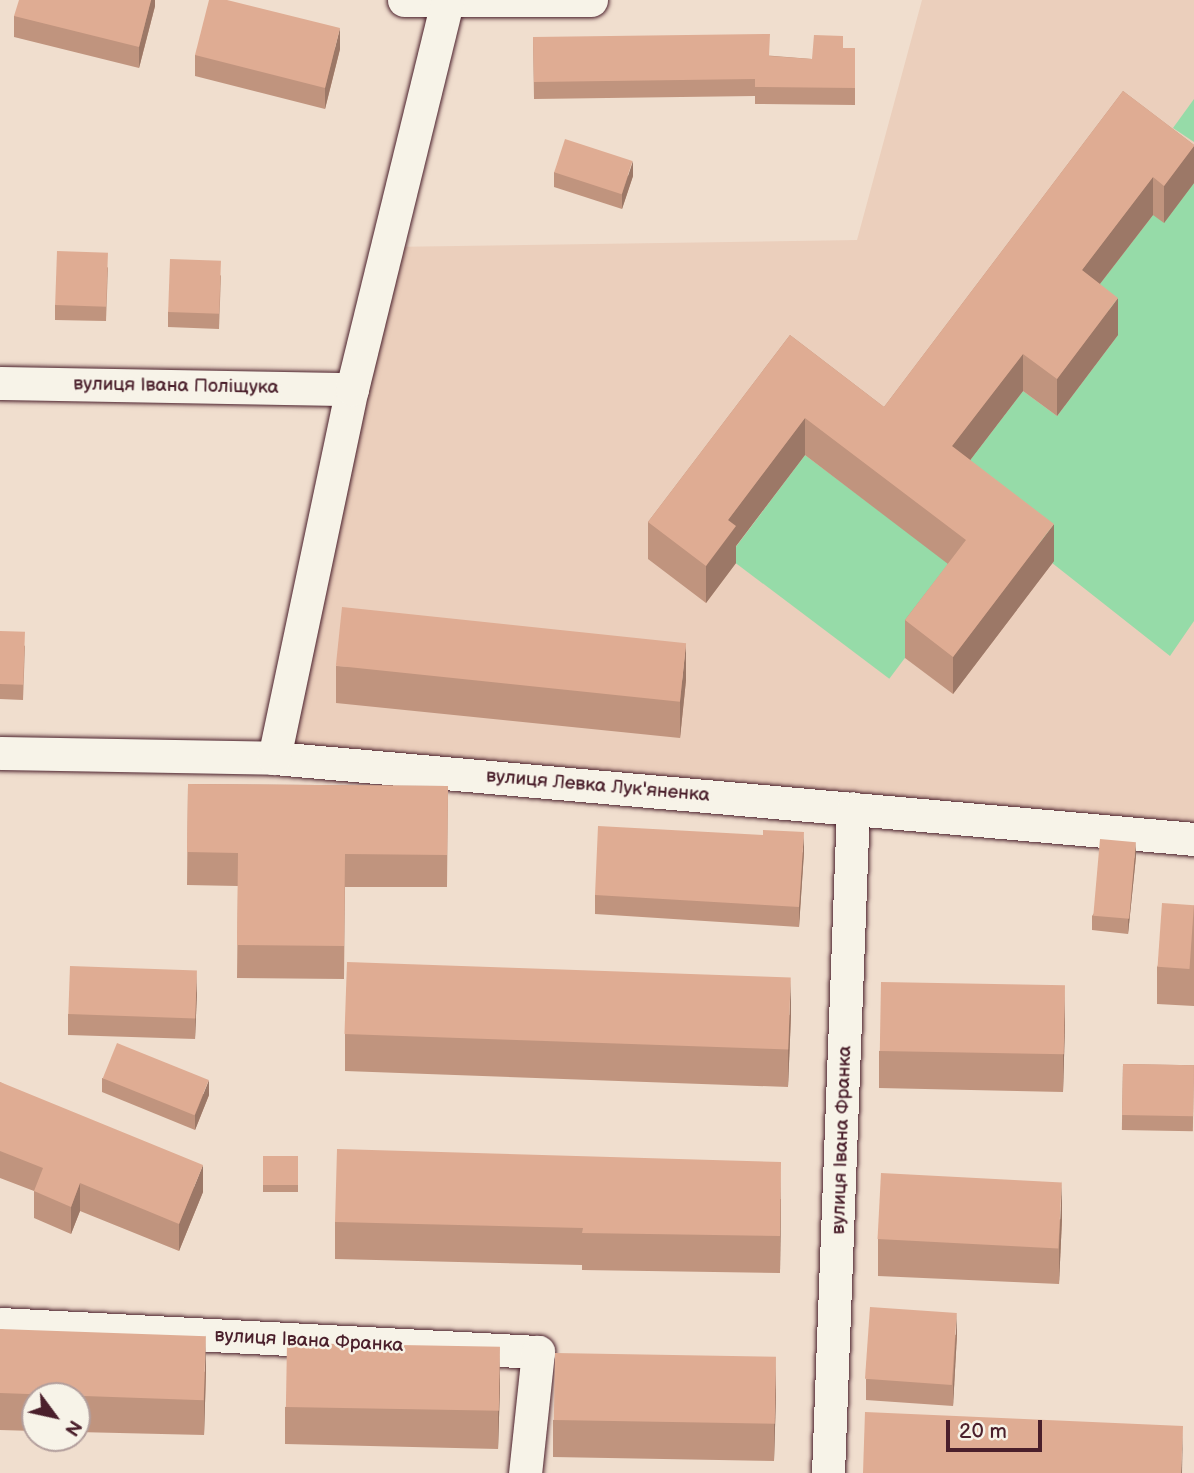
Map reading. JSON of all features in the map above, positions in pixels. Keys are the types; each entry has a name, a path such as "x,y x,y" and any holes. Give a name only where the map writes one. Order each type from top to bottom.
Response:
{"street":[{"path":"404,0 447,3 591,0"},
{"path":"274,758 352,389 447,3"},
{"name":"вулиця Івана Поліщука","path":"0,383 352,389"},
{"name":"вулиця Левка Лук'яненка","path":"0,753 274,758 1194,839"},
{"name":"вулиця Івана Франка","path":"828,1473 853,807"},
{"name":"вулиця Івана Франка","path":"0,1324 538,1352 525,1473"}],"shaded area":[{"path":"922,0 1194,0 1194,839 274,758 387,247 857,240"}],"green space":[{"path":"1194,99 1194,142 1173,128"},
{"path":"1194,183 1194,621 1170,656 952,484 1023,391 1057,416 1118,335 1082,307 1153,215"},
{"path":"805,455 966,577 889,679 728,557"}],"building":[{"path":"19,0 151,0 139,47 14,16"},
{"path":"209,0 227,0 340,28 325,88 195,55"},
{"path":"770,34 769,56 812,59 814,35 843,36 843,48 855,48 855,88 755,87 755,79 534,82 533,37"},
{"path":"1123,91 1194,146 1164,186 1153,177 1082,270 1118,298 1057,379 1023,354 952,446 1054,524 953,657 905,620 966,540 805,418 728,520 736,526 706,566 648,522 790,335 884,407"},
{"path":"565,139 633,161 622,194 554,172"},
{"path":"57,251 108,253 106,307 55,305"},
{"path":"170,259 221,261 219,314 168,312"},
{"path":"342,607 686,643 680,702 336,666"},
{"path":"0,631 25,632 23,685 0,684"},
{"path":"188,784 448,786 447,855 345,854 344,946 237,945 238,853 187,852"},
{"path":"598,826 763,835 763,830 804,832 799,907 595,895"},
{"path":"1100,839 1136,842 1129,919 1093,916"},
{"path":"1162,903 1194,905 1189,969 1158,967"},
{"path":"347,962 791,977 788,1049 344,1034"},
{"path":"70,966 197,970 195,1018 68,1014"},
{"path":"881,982 1065,985 1064,1054 880,1051"},
{"path":"117,1043 209,1080 195,1115 103,1078"},
{"path":"1123,1064 1194,1065 1193,1116 1122,1115"},
{"path":"0,1082 203,1165 179,1224 80,1183 71,1207 34,1191 43,1168 0,1151"},
{"path":"337,1149 781,1162 780,1236 582,1233 583,1228 335,1222"},
{"path":"263,1156 298,1156 298,1185 263,1185"},
{"path":"881,1173 1062,1182 1058,1248 878,1239"},
{"path":"870,1307 957,1313 952,1385 865,1379"},
{"path":"0,1329 206,1336 204,1400 91,1396 91,1382 21,1382 21,1394 0,1393"},
{"path":"287,1343 500,1347 499,1411 286,1407"},
{"path":"555,1353 776,1357 775,1424 554,1420"},
{"path":"865,1412 1183,1426 1181,1473 863,1473"}]}
